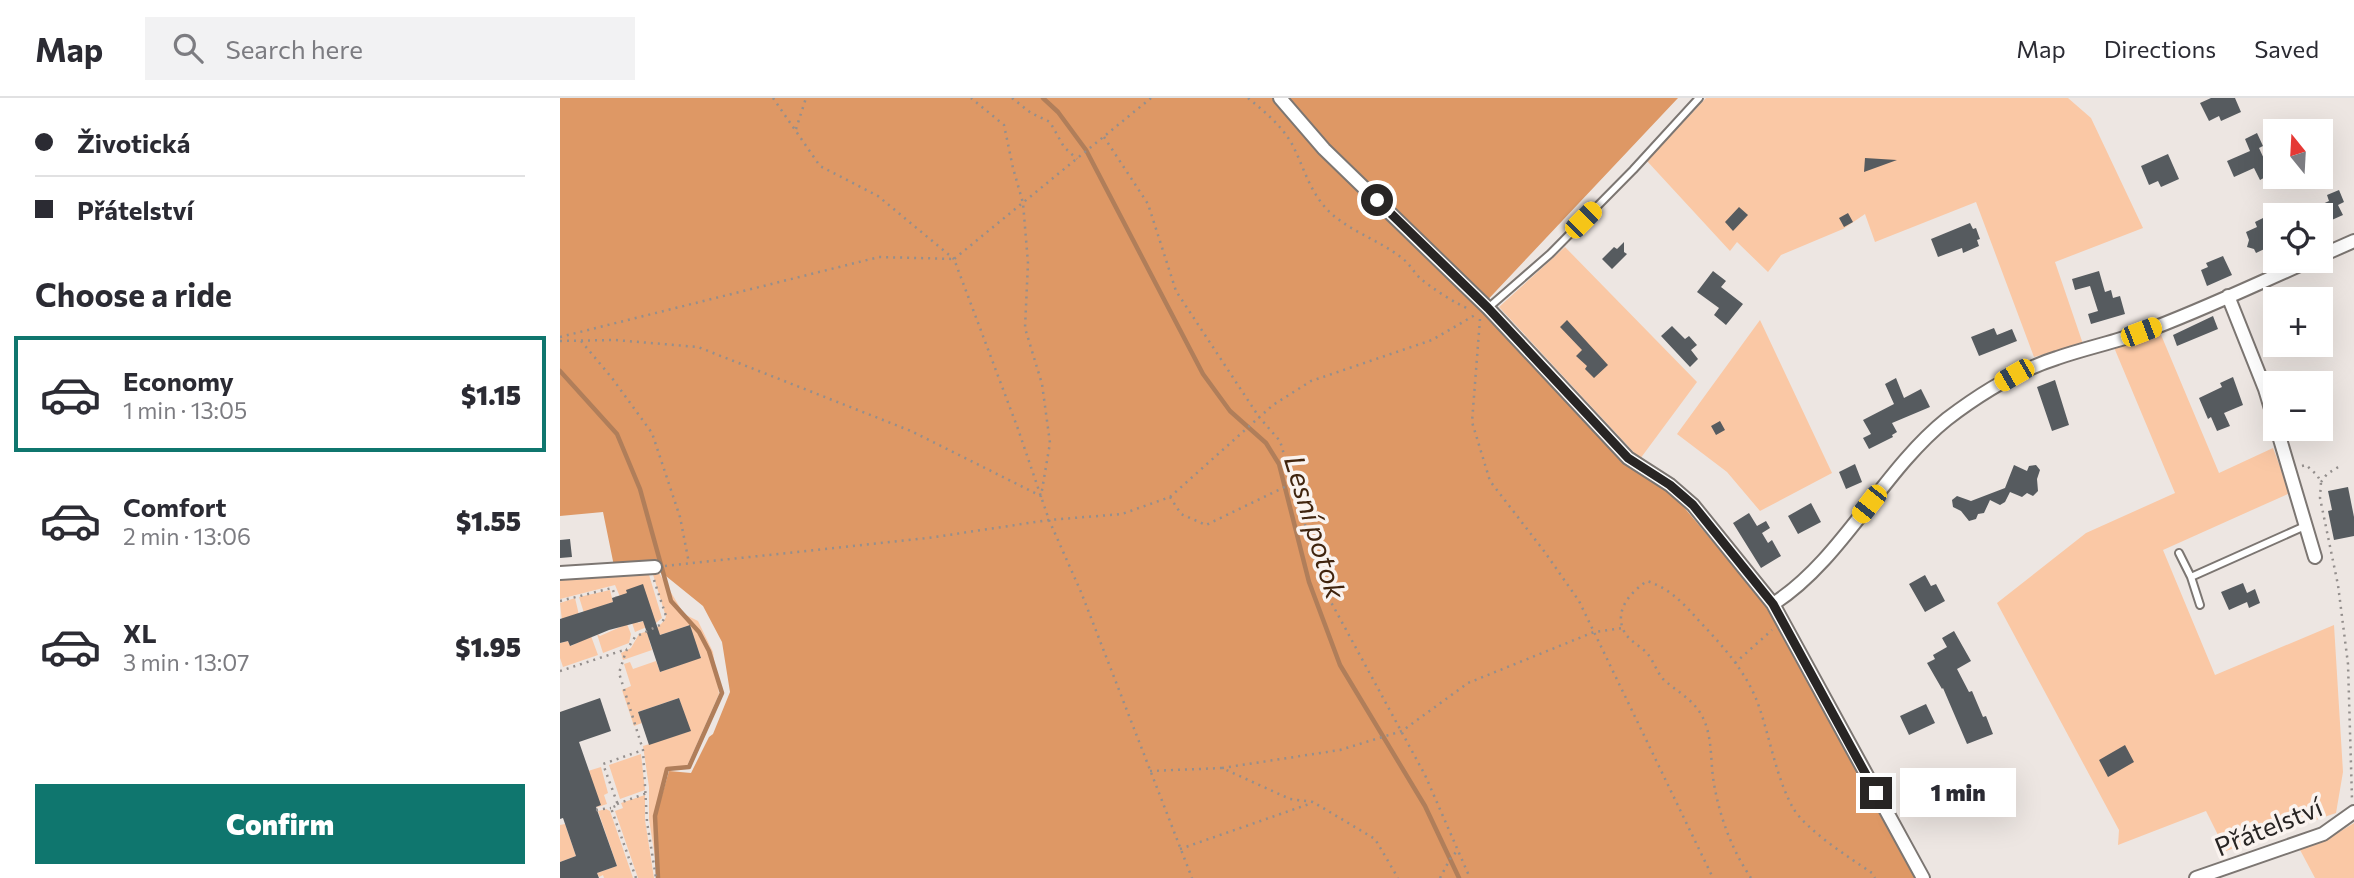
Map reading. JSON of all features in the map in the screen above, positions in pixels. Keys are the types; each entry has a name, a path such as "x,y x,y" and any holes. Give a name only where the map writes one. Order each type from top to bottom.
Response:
{"street":[{"path":"1280,98 1324,149 1628,458 1670,485 1693,505 1773,604 1923,878"},
{"path":"2333,250 2354,241"},
{"path":"1773,604 1790,593 1839,542 1917,447 1978,395 2014,375 2056,358 2141,332 2281,273"},
{"path":"2228,296 2263,384"},
{"path":"2281,441 2315,557"},
{"path":"560,573 658,567"},
{"name":"Přátelství","path":"2196,878 2323,834 2353,813"}],"lane":[{"path":"1484,310 1550,254 1699,98"},
{"path":"2191,577 2305,526"},
{"path":"2179,553 2191,577 2200,605"}],"path":[{"path":"773,98 820,166 878,196 954,259 1049,520 1081,592 1192,878"},
{"path":"796,129 806,98"},
{"path":"971,98 1004,125 1023,203 1028,263 1025,328 1042,384 1051,443 1041,496"},
{"path":"1012,98 1031,113 1050,122 1064,147 1078,158"},
{"path":"560,339 879,257 954,259 1151,98"},
{"path":"1248,98 1273,118 1290,142 1304,175 1324,207 1344,223 1370,236 1405,260 1419,278 1459,306 1484,310"},
{"path":"1104,137 1148,204 1176,291 1259,417 1280,441 1325,591 1425,775 1470,878"},
{"path":"656,878 647,822 643,750 619,673 635,636 660,625 666,616 658,567 928,538 1049,520 1122,514 1170,497 1273,405 1311,380 1432,340 1484,310"},
{"path":"1484,310 1472,422 1490,481 1579,601 1713,878"},
{"path":"560,339 698,347 911,431 1041,496"},
{"path":"580,341 612,377 652,433 680,517 689,563"},
{"path":"2290,468 2306,465 2317,475 2320,482 2320,498 2338,585 2348,664 2353,813"},
{"path":"2320,482 2340,466"},
{"path":"1170,497 1181,514 1206,525 1293,483"},
{"path":"1751,878 1727,836 1714,784 1709,741 1702,715 1684,695 1662,677 1647,652 1628,638 1622,628 1621,613 1631,591 1647,581 1664,587 1703,624 1735,663 1756,700 1781,779 1795,811 1818,834 1872,873 1875,878"},
{"path":"560,601 612,588 615,597"},
{"path":"1735,663 1782,621"},
{"path":"1150,771 1222,768 1340,750 1402,732 1468,683 1594,632 1622,628"},
{"path":"560,671 628,648"},
{"path":"617,804 603,764 643,750"},
{"path":"1222,768 1290,799 1312,802 1375,839 1398,878"},
{"path":"596,810 611,808 647,793"},
{"path":"1180,849 1312,802"},
{"path":"611,808 636,878"},
{"path":"1440,878 1458,850"}],"shaded area":[{"path":"560,98 1678,98 1480,308 1629,466 1666,486 1773,613 1920,878 658,878 656,816 669,771 691,773 713,734 730,692 722,642 703,606 656,568 656,560 614,566 603,512 560,516"},
{"path":"1706,98 2068,98 2091,118 2143,228 2055,262 2083,344 2034,357 1976,202 1875,242 1865,214 1843,229 1781,255 1768,272 1737,242 1730,251 1647,161"},
{"path":"1565,247 1697,382 1640,459 1499,307"},
{"path":"1760,320 1832,473 1760,511 1727,472 1677,434"},
{"path":"2159,330 2219,473 2273,448 2290,493 2163,550 2215,675 2334,625 2343,772 2336,813 2226,851 2206,811 2118,845 2119,830 1997,603 2086,533 2175,493 2113,345"},
{"path":"647,568 662,618 635,632 632,623 636,619 638,623 654,617 628,597 621,599 615,585 560,599 560,577"},
{"path":"651,568 656,568 684,614 698,621 713,652 719,694 687,766 666,769 654,815 656,864 643,746 690,731 679,698 638,712 642,723 634,726 622,690 631,686 624,664 630,662 633,669 656,661 660,672 701,657 695,647 690,625 651,638 649,640 652,650 623,660 621,653 631,648 639,634 658,626 666,617"},
{"path":"610,590 613,602 584,613 579,597"},
{"path":"575,598 579,615 562,621 560,603"},
{"path":"627,624 631,634 629,643 603,653 597,634 600,636"},
{"path":"591,636 598,655 563,667 560,643 568,641 571,646"},
{"path":"641,754 645,790 620,799 609,765"},
{"path":"601,767 608,793 604,795 607,804 595,808 600,805 588,771"},
{"path":"645,795 645,820 654,878 638,878 615,811 623,808 621,803"},
{"path":"598,811 610,811 633,878 604,878 597,873 617,866"},
{"path":"2354,823 2354,878 2315,878 2299,848 2326,840"},
{"path":"565,824 576,856 560,862 560,825"}],"building":[{"path":"2211,98 2235,98 2241,112 2221,121 2219,116 2209,121 2200,103"},
{"path":"2257,133 2263,146 2259,148 2263,157 2263,178 2260,180 2254,168 2234,177 2227,161 2250,151 2245,139"},
{"path":"2168,154 2179,179 2161,187 2158,181 2149,185 2141,166"},
{"path":"1865,158 1897,160 1864,172"},
{"path":"2339,190 2344,202 2338,205 2343,215 2333,219 2333,203 2325,203 2329,201 2327,195"},
{"path":"1739,207 1748,215 1733,231 1725,222"},
{"path":"1848,213 1853,222 1844,227 1839,218"},
{"path":"2263,218 2263,250 2256,253 2254,249 2247,247 2249,240 2246,232 2257,227 2255,222"},
{"path":"1970,223 1973,229 1976,228 1980,239 1977,240 1979,246 1963,253 1962,248 1938,257 1931,239"},
{"path":"1624,242 1624,252 1627,254 1612,269 1602,259 1614,247 1617,249"},
{"path":"2223,256 2232,275 2207,286 2201,270 2208,267 2206,263"},
{"path":"1713,271 1726,281 1721,287 1743,304 1726,325 1714,315 1719,308 1697,292"},
{"path":"2099,271 2105,292 2111,290 2113,298 2120,296 2125,314 2091,324 2088,314 2098,311 2090,286 2075,290 2072,279"},
{"path":"2213,316 2218,329 2177,346 2173,335"},
{"path":"1567,320 1608,365 1594,378 1585,369 1587,366 1576,356 1582,350 1560,327"},
{"path":"1672,326 1685,339 1689,336 1697,345 1691,350 1698,359 1690,367 1661,336"},
{"path":"1994,328 1997,335 2012,329 2017,341 1979,356 1971,337"},
{"path":"2233,377 2243,405 2224,413 2230,426 2217,431 2211,417 2208,419 2199,398 2222,387 2220,383"},
{"path":"1896,378 1904,398 1921,389 1930,407 1892,423 1897,432 1893,437 1869,449 1863,438 1871,434 1863,420 1894,404 1885,384"},
{"path":"2055,380 2069,425 2052,431 2037,387"},
{"path":"1720,421 1725,430 1716,435 1711,426"},
{"path":"1855,464 1862,482 1846,489 1839,472"},
{"path":"2014,465 2027,471 2029,466 2036,465 2040,470 2037,479 2038,491 2033,496 2027,493 2022,497 2010,492 2005,502 2000,505 1990,500 1984,513 1969,521 1961,511 1953,507 1952,500 1957,496 1971,501 2005,488"},
{"path":"2348,487 2354,517 2354,536 2334,540 2328,511 2332,510 2328,491"},
{"path":"1811,503 1821,522 1798,534 1788,516"},
{"path":"1749,513 1757,526 1766,521 1770,528 1762,533 1768,543 1772,540 1781,556 1761,568 1733,523"},
{"path":"570,539 572,557 560,558 560,540"},
{"path":"1925,575 1931,586 1936,584 1945,601 1925,612 1909,584"},
{"path":"2243,583 2247,593 2255,589 2260,603 2249,608 2247,602 2229,610 2221,592"},
{"path":"643,584 660,635 690,625 701,658 660,672 643,621 609,630 570,646 568,641 560,643 560,619 613,602 612,598"},
{"path":"1954,631 1971,661 1957,669 1969,692 1972,691 1983,717 1986,716 1993,734 1967,744 1943,688 1927,663 1935,659 1933,655 1947,647 1942,638"},
{"path":"600,698 611,731 579,742 601,805 596,807 617,866 597,873 599,878 560,878 560,862 576,856 563,818 560,819 560,712"},
{"path":"679,698 691,731 649,745 638,712"},
{"path":"1926,704 1935,723 1909,735 1900,716"},
{"path":"2125,745 2134,762 2108,777 2099,760"},
{"path":"1981,781 1993,810 1979,816 1974,806 1950,816 1942,798"}],"waterway":[{"name":"Lesní potok","path":"1043,98 1058,112 1086,150 1203,374 1230,411 1266,443 1279,464 1309,582 1340,665 1425,806 1459,878"},
{"path":"560,371 617,434 640,489 671,601 699,632 709,651 722,693 689,767 667,769 655,816 658,878"}],"route":[{"path":"1377,200 1488,308 1628,458 1670,485 1693,505 1773,604 1876,793"}]}
